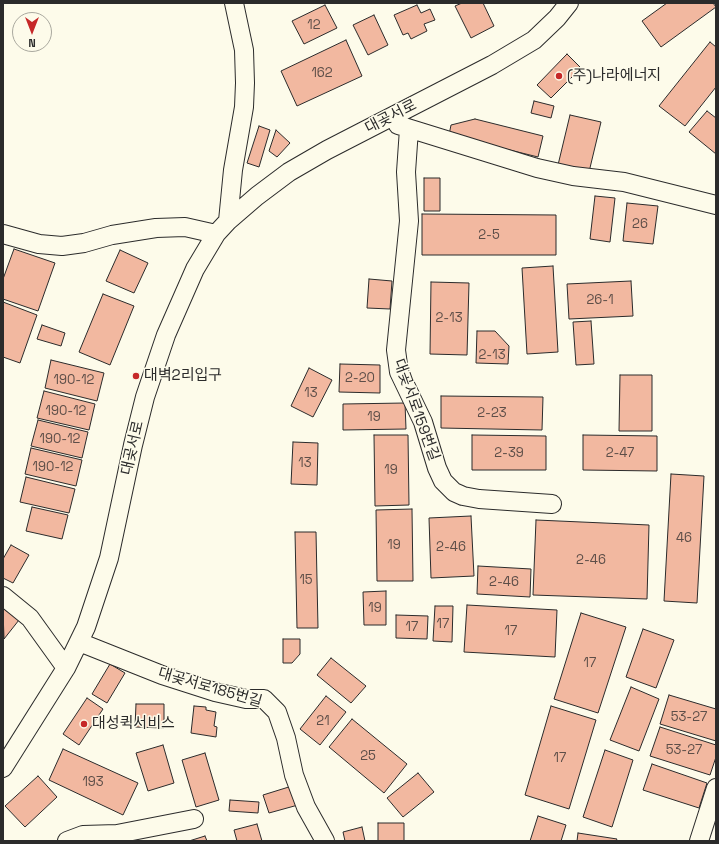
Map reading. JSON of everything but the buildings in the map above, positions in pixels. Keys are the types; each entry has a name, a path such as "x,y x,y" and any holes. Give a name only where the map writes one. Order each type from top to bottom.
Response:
{"street":[{"name":"대곶서로","path":"3,768 66,668 80,642 98,596 109,558 133,445 145,397 166,335 195,269 216,234 228,220 289,172 327,150 492,65 534,40 557,18 569,3"},
{"path":"228,220 233,170 243,114 245,83 244,50 235,5"},
{"path":"383,121 537,168 573,176 624,182 716,205"},
{"name":"대곶서로159번길","path":"409,129 406,172 410,220 396,350 400,372 423,422 437,468 443,481 454,492 463,496 479,498 552,504"},
{"path":"3,234 39,244 62,246 84,243 112,235 156,228 185,227 216,234"},
{"path":"3,596 30,618 66,668"},
{"name":"대곶서로185번길","path":"80,642 162,675 215,692 246,699 264,699 277,712 286,738 294,775 306,807 325,841"},
{"path":"699,841 716,788"},
{"path":"68,841 83,835 117,834 194,819"}],"place":[{"name":"(주)나라에너지","path":"559,76"},
{"name":"대벽2리입구","path":"136,376"},
{"name":"대성퀵서비스","path":"84,724"}]}
